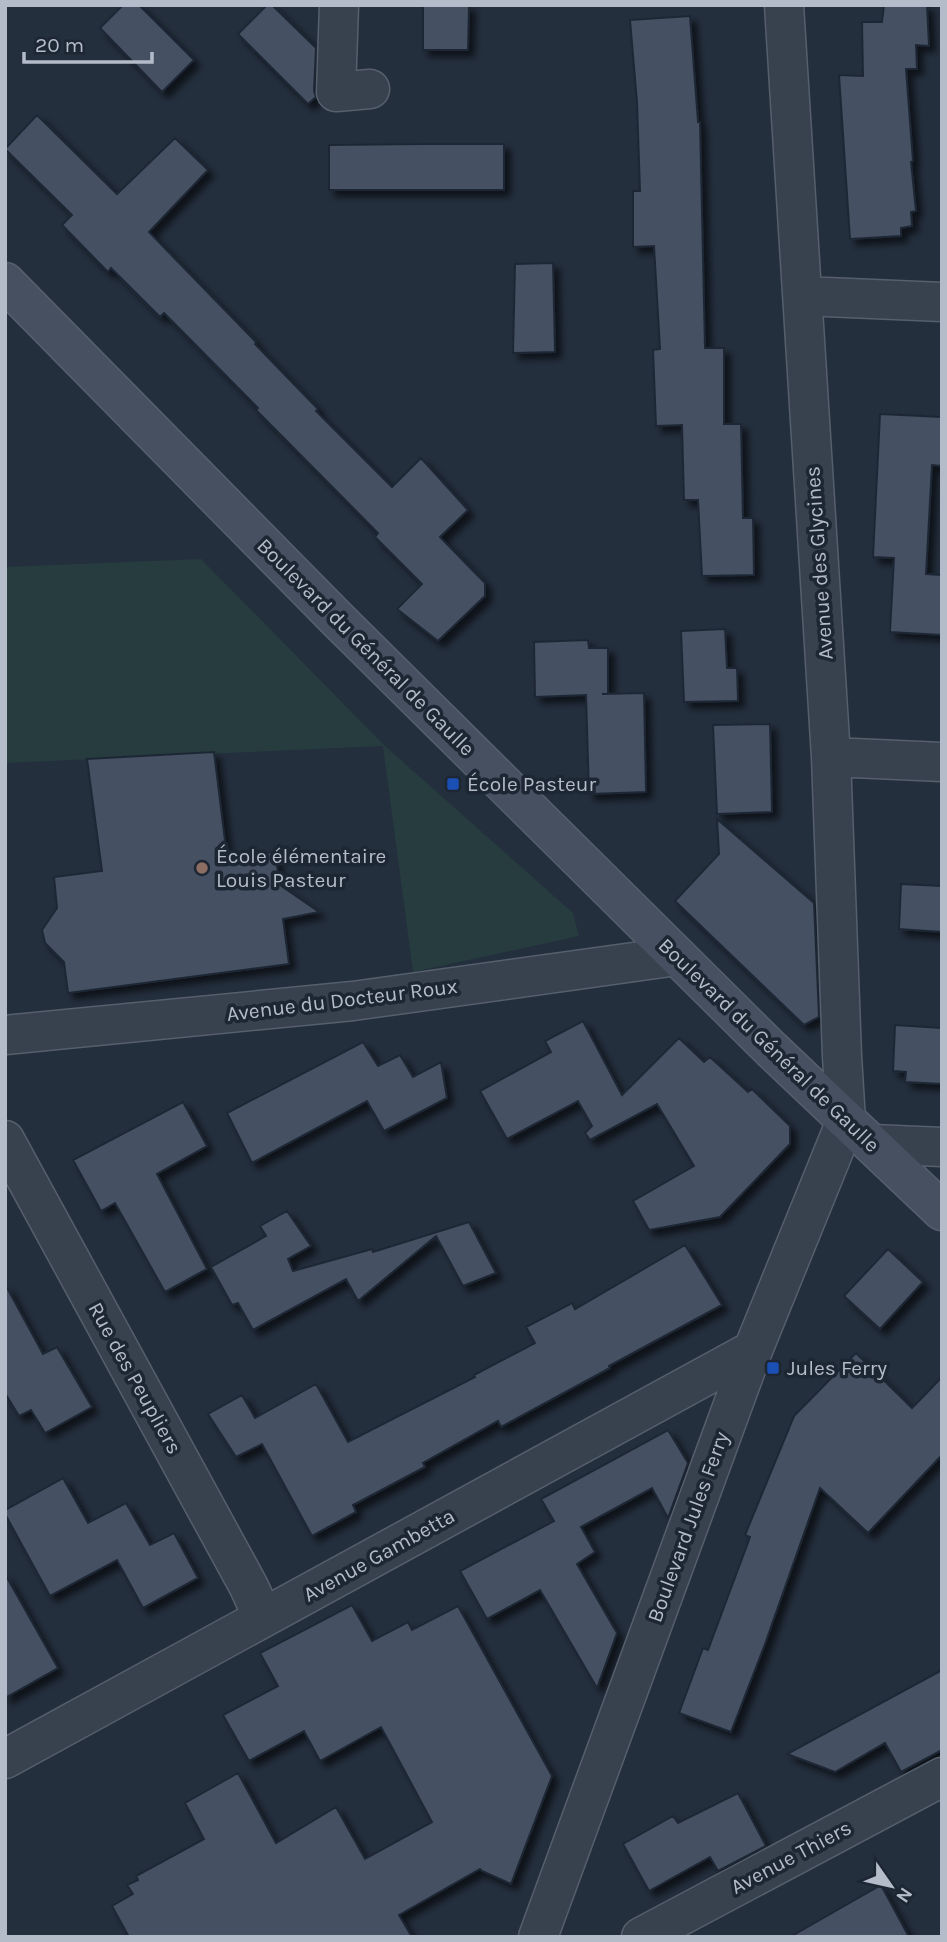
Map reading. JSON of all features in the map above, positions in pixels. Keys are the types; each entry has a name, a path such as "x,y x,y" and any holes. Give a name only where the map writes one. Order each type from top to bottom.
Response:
{"street":[{"path":"339,5 336,92 370,89"},
{"name":"Avenue des Glycines","path":"784,5 831,757 842,1056 859,1132"},
{"name":"Boulevard du Général de Gaulle","path":"5,282 337,619 677,956 942,1211"},
{"path":"803,296 942,302"},
{"path":"831,757 942,762"},
{"name":"Avenue du Docteur Roux","path":"5,1035 353,1001 677,956"},
{"path":"859,1132 942,1147"},
{"name":"Boulevard Jules Ferry","path":"538,1937 753,1350 859,1132"},
{"name":"Rue des Peupliers","path":"5,1140 263,1618"},
{"name":"Avenue Gambetta","path":"5,1759 753,1350"},
{"name":"Avenue Thiers","path":"641,1937 942,1777"}],"green space":[{"path":"201,559 384,745 573,913 579,936 413,972 383,746 5,763 5,567"}],"building":[{"path":"123,5 139,5 194,60 162,92 100,28"},
{"path":"267,5 272,5 316,48 316,97 308,104 238,34"},
{"path":"423,5 469,5 468,50 423,50"},
{"path":"884,5 927,5 929,46 916,45 917,69 906,69 916,211 911,212 912,226 901,228 901,236 850,239 839,75 863,76 862,22 882,22"},
{"path":"690,16 700,122 705,348 724,348 724,424 741,424 743,518 753,518 754,575 702,576 698,500 684,500 682,425 656,426 653,350 660,349 654,246 633,247 633,191 640,191 637,102 630,20"},
{"path":"37,115 117,194 175,138 208,170 149,232 256,342 318,409 316,411 392,487 421,458 468,510 440,537 485,583 485,596 438,641 397,609 422,584 375,537 378,533 164,313 160,317 111,268 108,272 62,225 72,215 5,149"},
{"path":"504,144 504,190 329,190 329,145"},
{"path":"553,263 555,352 513,353 515,264"},
{"path":"880,414 942,417 942,466 932,465 926,574 942,575 942,635 890,632 894,558 873,557"},
{"path":"725,629 727,668 737,668 738,701 684,702 681,631"},
{"path":"588,640 589,648 608,648 608,694 644,693 646,792 589,794 586,695 535,697 534,642"},
{"path":"770,724 772,812 717,814 713,725"},
{"path":"214,752 227,857 275,852 280,885 319,912 283,919 289,964 68,993 64,962 45,943 42,930 57,908 54,877 102,871 87,759"},
{"path":"717,819 814,903 819,1017 804,1025 675,901 719,854"},
{"path":"901,884 942,886 942,932 899,929"},
{"path":"583,1021 622,1095 679,1038 704,1062 710,1057 748,1092 752,1089 790,1126 790,1144 720,1217 649,1230 633,1201 694,1166 657,1104 590,1140 585,1133 592,1126 578,1101 507,1139 480,1091 551,1052 545,1041"},
{"path":"895,1025 942,1028 942,1084 905,1082 906,1072 893,1071"},
{"path":"363,1042 378,1066 400,1055 413,1077 441,1062 447,1098 384,1131 367,1101 252,1163 227,1113"},
{"path":"183,1102 207,1146 157,1174 207,1269 165,1292 115,1203 101,1211 73,1160"},
{"path":"287,1211 311,1246 288,1259 293,1271 372,1249 373,1252 469,1222 496,1273 463,1286 436,1236 358,1301 346,1279 253,1330 238,1303 232,1305 211,1267 266,1236 260,1226"},
{"path":"685,1245 722,1305 501,1427 498,1421 423,1463 425,1467 353,1505 356,1512 312,1536 262,1444 236,1457 208,1414 242,1395 255,1418 316,1384 348,1442 535,1343 526,1327 572,1303 575,1309"},
{"path":"888,1249 923,1282 880,1329 844,1296"},
{"path":"5,1284 43,1354 57,1347 92,1407 45,1433 31,1410 19,1416 5,1393"},
{"path":"856,1353 912,1408 942,1377 942,1455 868,1533 820,1488 731,1732 679,1713 703,1648 708,1650 750,1537 745,1535 794,1416"},
{"path":"668,1430 688,1463 668,1518 652,1488 581,1527 595,1552 577,1564 617,1633 597,1688 540,1590 487,1619 460,1571 554,1521 541,1499"},
{"path":"63,1478 88,1523 126,1503 150,1545 174,1533 198,1578 143,1608 117,1560 50,1596 5,1510"},
{"path":"5,1574 58,1668 5,1698"},
{"path":"352,1605 372,1641 408,1622 412,1630 458,1606 552,1776 511,1884 480,1869 399,1915 412,1937 129,1937 112,1906 133,1894 127,1885 138,1880 136,1876 204,1839 185,1803 238,1773 276,1843 336,1807 365,1859 432,1822 381,1727 320,1761 304,1731 249,1761 223,1715 278,1686 260,1653"},
{"path":"942,1670 942,1750 901,1772 885,1743 835,1772 787,1754"},
{"path":"738,1793 766,1846 718,1871 710,1857 649,1891 623,1844 673,1816 678,1823"},
{"path":"881,1885 909,1937 790,1937"}],"place":[{"name":"École Pasteur","path":"453,784"},
{"name":"École élémentaire Louis Pasteur","path":"202,868"},
{"name":"Jules Ferry","path":"773,1368"}]}
